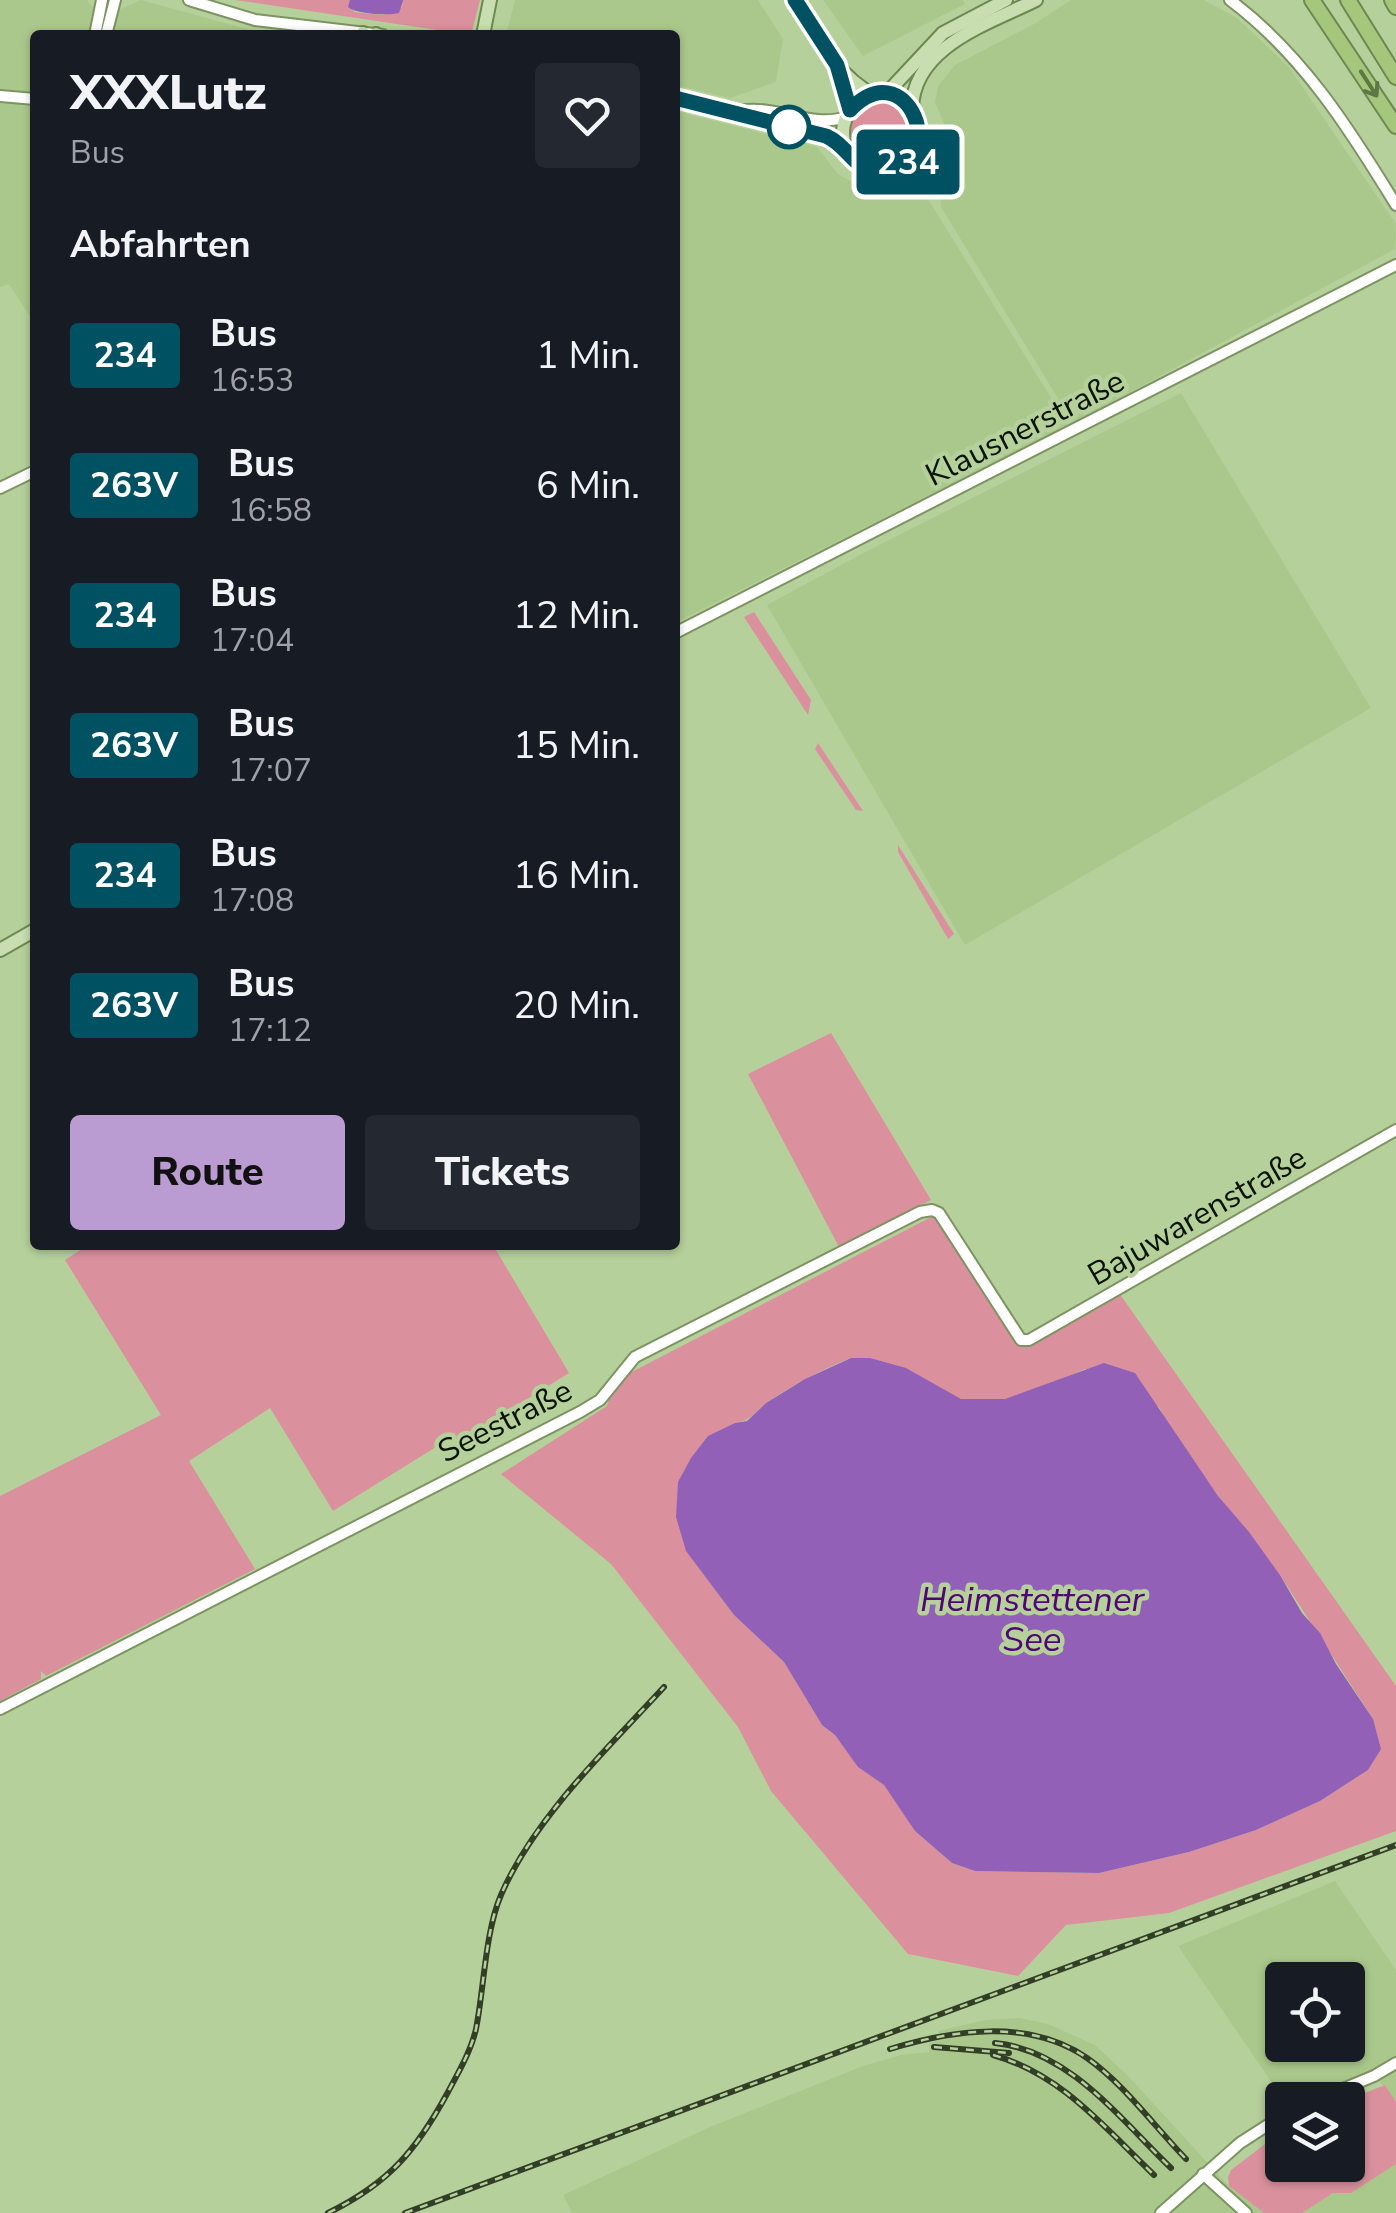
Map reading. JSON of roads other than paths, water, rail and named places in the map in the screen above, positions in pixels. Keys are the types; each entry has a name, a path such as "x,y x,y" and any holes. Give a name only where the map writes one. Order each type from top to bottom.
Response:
{"highway":[{"path":"1312,0 1396,126"},
{"path":"1348,0 1396,78"},
{"path":"1392,0 1396,6"}],"main road":[{"path":"484,30 490,0"},
{"path":"794,0 837,65 862,89 901,99 912,109 920,125 920,143 910,160 899,168 876,172 864,168 849,154 845,145 848,113 837,65"},
{"path":"848,113 880,94 943,33 1006,0"},
{"path":"912,109 912,97 921,76 943,49 1036,0"},
{"path":"0,950 30,933"}],"street":[{"path":"96,30 102,0"},
{"path":"107,30 115,0"},
{"path":"188,0 255,20 339,30"},
{"path":"1230,0 1268,31 1310,74 1396,204"},
{"path":"0,96 30,98"},
{"path":"680,99 826,136 845,145"},
{"path":"736,112 766,108 828,122 848,113"},
{"name":"Klausnerstraße","path":"680,630 1396,266"},
{"path":"0,488 30,474"},
{"name":"Bajuwarenstraße","path":"1021,1340 1028,1340 1104,1298 1396,1130"},
{"name":"Seestraße","path":"0,1709 580,1412 600,1400 635,1357 920,1212 939,1213 1021,1340"},
{"path":"1360,2082 1396,2063"},
{"path":"1162,2213 1265,2125"},
{"path":"1204,2174 1246,2213"}],"water":[{"path":"350,0 403,1 399,13 381,14 352,9 348,7"},
{"name":"Heimstettener See","path":"851,1358 870,1358 906,1368 961,1399 1005,1399 1104,1363 1135,1373 1218,1496 1249,1532 1302,1613 1320,1633 1373,1719 1381,1749 1368,1770 1320,1801 1256,1830 1189,1852 1099,1873 975,1871 952,1863 915,1831 884,1785 858,1767 835,1735 822,1725 784,1662 734,1615 686,1551 676,1517 678,1482 708,1436 747,1421 766,1403 805,1379"}],"railway":[{"path":"328,2213 384,2177 424,2132 474,2037 491,1926 515,1866 552,1811 664,1687"},
{"path":"405,2213 1396,1845"},
{"path":"890,2049 939,2037 990,2031 1041,2037 1064,2045 1114,2080 1186,2159"},
{"path":"995,2043 1022,2048 1070,2073 1113,2109 1171,2168"},
{"path":"934,2047 1009,2053"},
{"path":"993,2055 1040,2075 1061,2089 1154,2175"}]}
